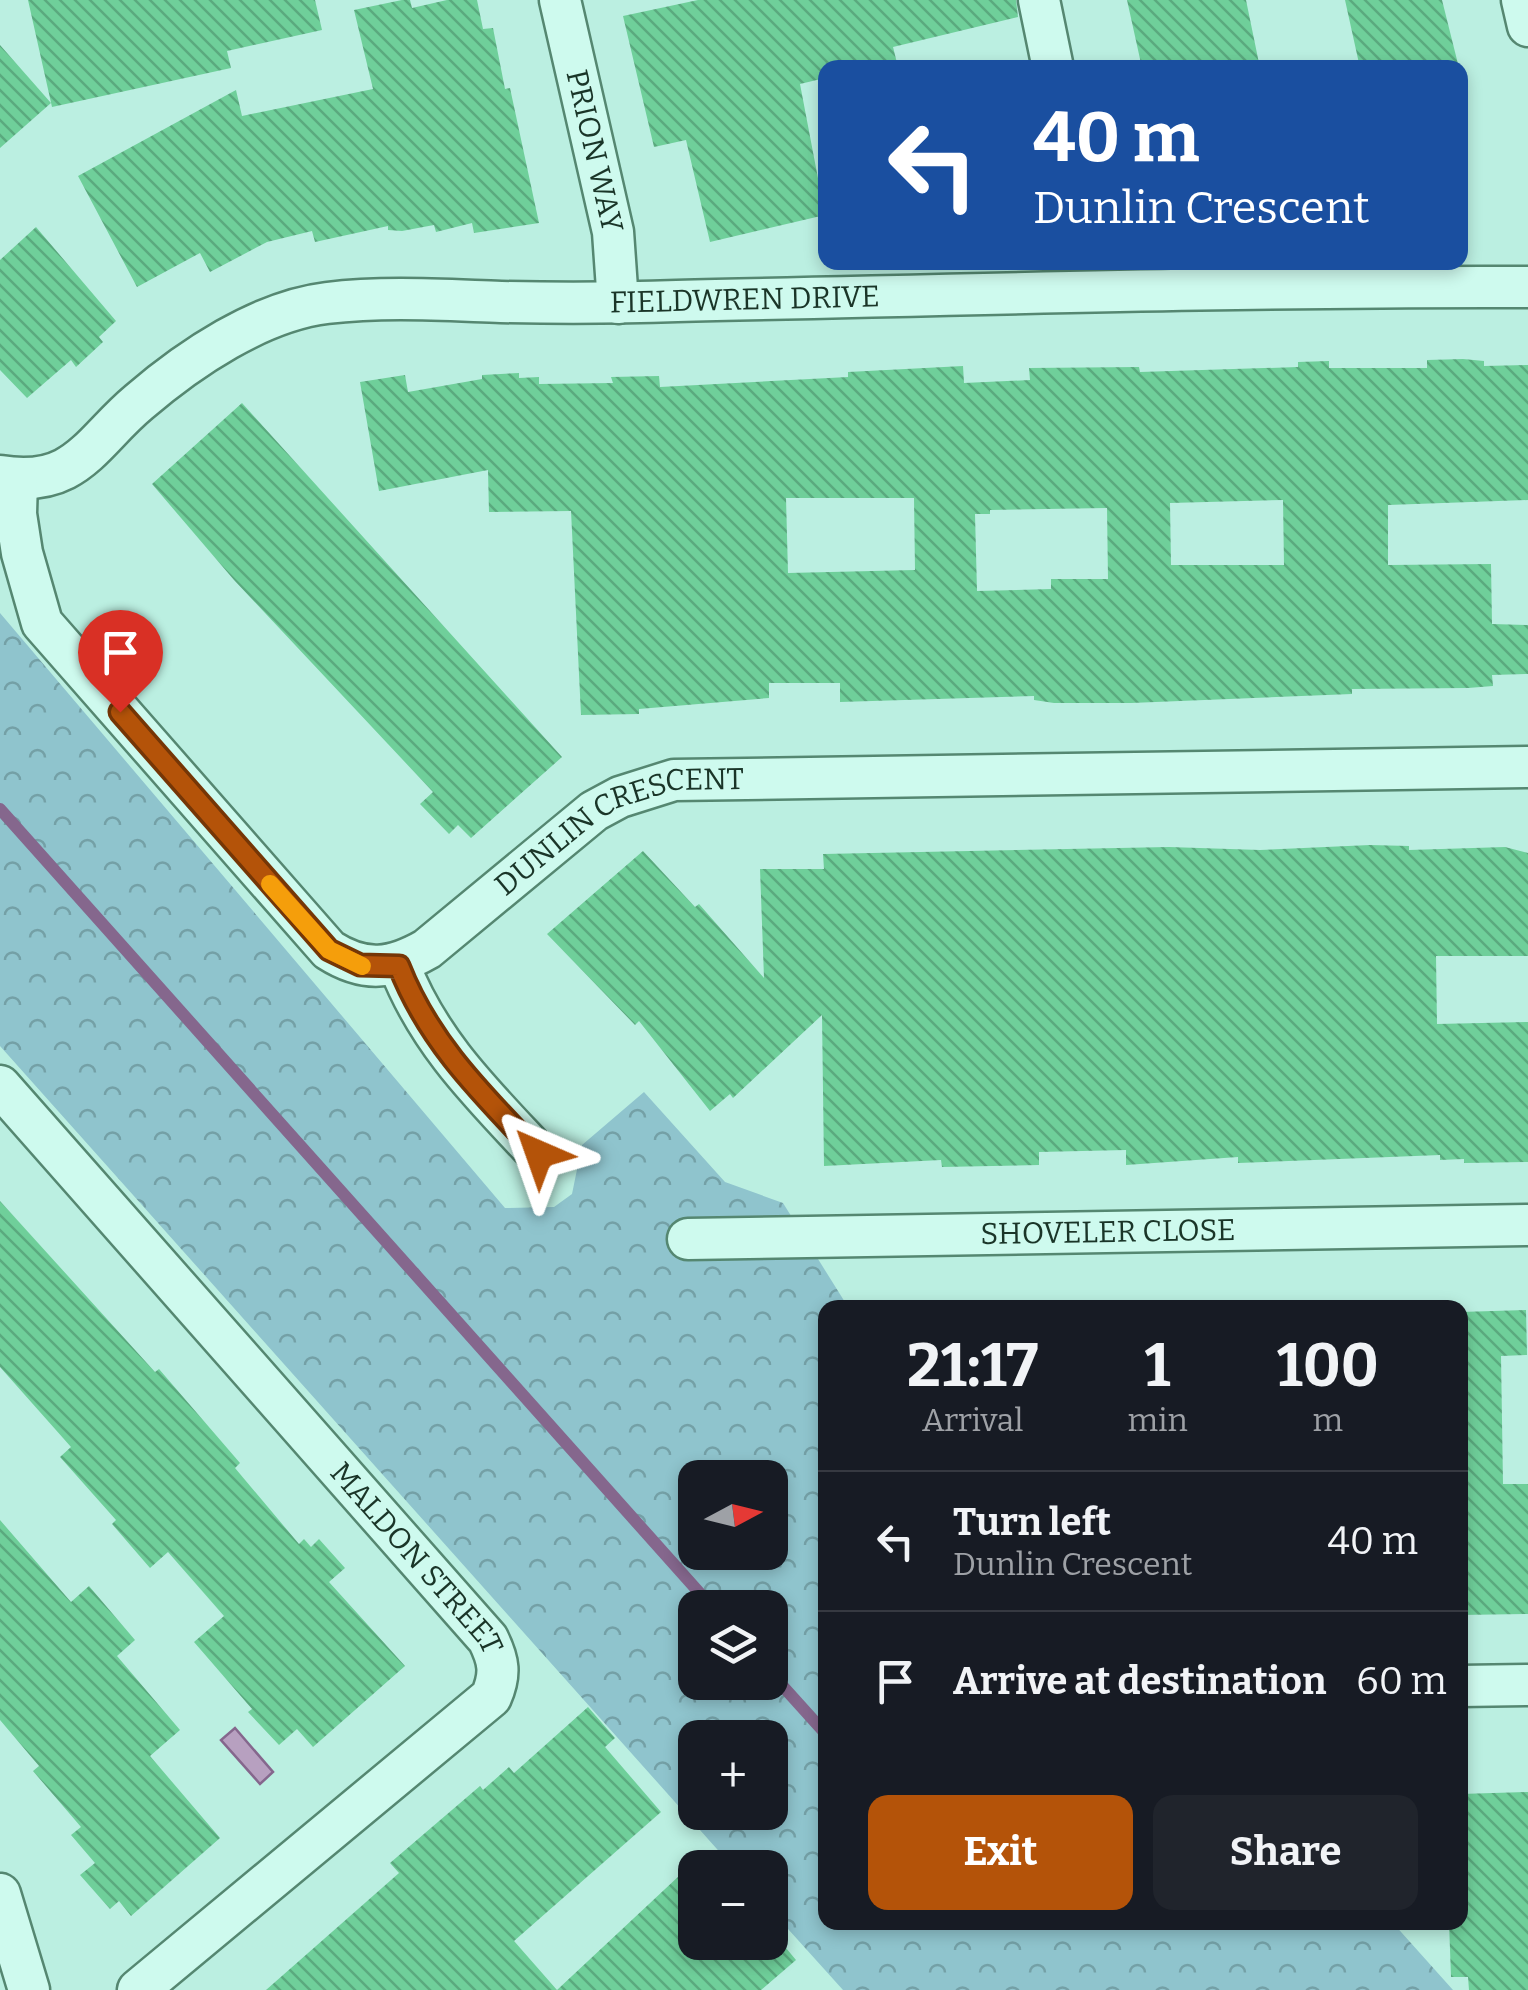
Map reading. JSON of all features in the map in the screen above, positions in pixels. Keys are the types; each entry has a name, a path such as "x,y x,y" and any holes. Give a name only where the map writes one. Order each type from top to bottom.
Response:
{"street":[{"name":"PRION WAY","path":"560,0 610,213 618,303"},
{"path":"1039,0 1051,60"},
{"path":"1522,0 1528,26"},
{"name":"FIELDWREN DRIVE","path":"9,478 50,474 82,461 138,402 232,338 290,311 370,298 618,303 1090,277 1528,287"},
{"path":"9,478 22,552 42,623 329,950 360,965 399,966 425,1024 448,1059 539,1154"},
{"name":"DUNLIN CRESCENT","path":"399,966 462,924 594,811 620,797 674,780 1528,767"},
{"name":"MALDON STREET","path":"0,1086 488,1639 498,1658 499,1679 491,1697 138,1990"},
{"name":"SHOVELER CLOSE","path":"688,1239 1528,1225"},
{"path":"1468,1686 1528,1685"},
{"path":"0,1894 29,1990"}],"green space":[{"path":"0,613 505,1208 554,1207 572,1194 582,1145 644,1092 725,1182 783,1203 844,1300 818,1300 818,1930 1399,1930 1453,1990 843,1990 788,1929 788,1850 718,1850 700,1830 788,1830 788,1720 678,1720 678,1805 0,1046"}],"shaded area":[{"path":"235,1728 273,1772 260,1784 221,1740"}],"building":[{"path":"28,0 315,0 322,30 227,51 231,68 52,107"},
{"path":"410,0 412,8 447,0 477,0 483,29 493,28 505,89 510,88 539,223 474,233 472,223 436,232 434,225 402,231 388,230 388,226 315,242 312,231 267,242 210,272 200,253 137,287 78,176 236,90 242,116 373,89 354,10"},
{"path":"698,0 1016,0 1018,17 893,47 896,60 818,60 818,80 800,84 818,178 818,217 710,242 686,140 654,147 623,16"},
{"path":"1127,0 1246,0 1258,60 1140,60"},
{"path":"1345,0 1442,0 1457,60 1358,60"},
{"path":"0,45 51,103 0,148"},
{"path":"36,227 116,321 99,337 103,342 76,367 71,360 27,398 0,370 0,260"},
{"path":"1427,360 1484,361 1484,366 1528,365 1528,500 1388,505 1388,565 1491,564 1492,624 1528,625 1528,674 1492,675 1493,686 1468,688 1352,689 1352,694 1131,703 1054,703 1034,700 1034,696 840,702 840,683 769,683 769,698 639,709 639,714 581,715 571,511 489,512 488,470 379,491 360,382 405,375 408,392 482,379 482,375 519,373 519,378 539,377 539,384 613,383 611,377 659,376 660,387 848,377 848,372 963,366 964,383 1030,380 1029,368 1139,367 1140,372 1298,367 1298,362 1329,361 1329,368 1427,368","holes":["786,498 914,498 915,570 788,573","1283,500 1284,565 1171,565 1170,503","1107,508 1108,579 1051,579 1051,589 977,591 975,514 990,514 990,510"]},
{"path":"242,403 562,757 471,838 458,825 449,834 420,804 433,792 234,580 152,484"},
{"path":"1409,846 1409,850 1505,847 1528,853 1528,956 1436,956 1437,1024 1528,1022 1528,1162 1464,1163 1464,1159 1440,1160 1440,1155 1238,1163 1238,1157 1126,1165 1126,1150 1039,1152 1039,1165 942,1167 941,1160 824,1166 822,1015 733,1098 730,1094 710,1111 639,1021 635,1025 547,934 643,851 695,907 699,904 764,978 760,869 824,869 823,854 1169,847 1260,850"},
{"path":"0,1201 155,1372 159,1369 240,1463 235,1468 299,1544 304,1539 311,1547 319,1539 345,1568 329,1582 405,1666 313,1747 297,1729 279,1745 248,1712 252,1709 194,1642 224,1616 168,1552 150,1568 112,1524 116,1520 60,1457 71,1447 0,1367"},
{"path":"1526,1310 1527,1355 1501,1356 1503,1484 1528,1484 1528,1614 1468,1615 1468,1312"},
{"path":"0,1520 71,1602 89,1586 135,1640 117,1656 180,1730 150,1756 220,1838 131,1916 119,1901 110,1909 80,1875 95,1863 71,1835 81,1827 33,1771 39,1766 0,1720"},
{"path":"588,1707 615,1738 605,1747 661,1812 514,1941 557,1990 266,1990 399,1873 390,1863 480,1786 483,1790 509,1767 514,1773"},
{"path":"1528,1792 1528,1990 1469,1990 1468,1977 1451,1977 1449,1930 1468,1930 1468,1794"},
{"path":"678,1877 678,1960 788,1960 788,1950 796,1960 761,1990 557,1990"}],"waterway":[{"path":"0,809 697,1590"},
{"path":"788,1692 818,1725"}],"slow traffic":[{"path":"270,884 329,950 362,966"}],"route":[{"path":"120,712 329,950 360,965 399,966 425,1024 448,1059 539,1154"}]}
